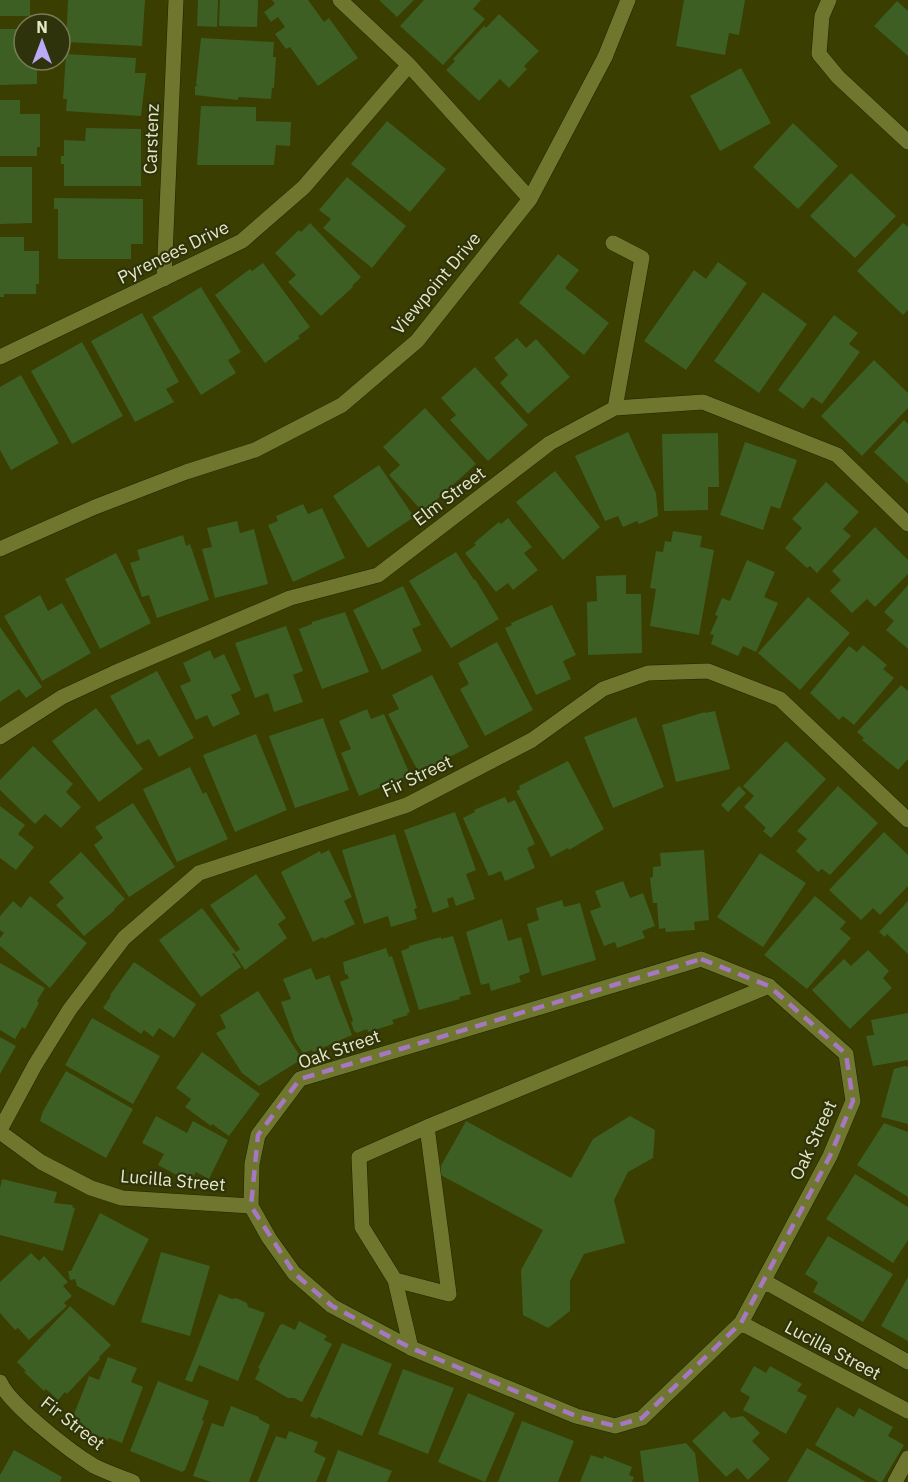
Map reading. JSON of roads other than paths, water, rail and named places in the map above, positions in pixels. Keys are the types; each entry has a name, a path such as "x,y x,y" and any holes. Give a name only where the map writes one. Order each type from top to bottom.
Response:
{"street":[{"name":"Carstenz","path":"164,279 176,0"},
{"path":"340,0 410,65 530,199"},
{"name":"Viewpoint Drive","path":"0,549 95,507 186,472 255,450 342,405 417,341 530,199 605,57 628,0"},
{"path":"829,0 822,16 819,54 838,76 908,142"},
{"name":"Pyrenees Drive","path":"0,357 242,241 304,186 410,65"},
{"path":"613,243 642,258 615,408"},
{"name":"Elm Street","path":"0,737 62,697 124,669 290,598 378,575 550,443 615,408 703,402 714,406 837,455 908,524"},
{"name":"Fir Street","path":"0,1131 35,1065 70,1009 124,938 199,873 407,805 532,740 603,689 648,673 708,671 780,699 908,820"},
{"name":"Oak Street","path":"701,959 769,986 846,1054 853,1101 830,1156 741,1323 642,1418 615,1426 576,1416 411,1348 332,1306 294,1273 269,1238 251,1206 252,1164 258,1135 300,1079 701,959"},
{"path":"411,1348 395,1280 362,1227 359,1157 769,986"},
{"path":"395,1280 448,1294 427,1127"},
{"name":"Lucilla Street","path":"0,1131 41,1161 91,1188 122,1198 251,1206"},
{"path":"764,1281 908,1362"},
{"name":"Lucilla Street","path":"741,1323 908,1411"},
{"name":"Fir Street","path":"0,1382 4,1390 35,1422 94,1466 133,1482"},
{"path":"895,1482 908,1458"}]}
